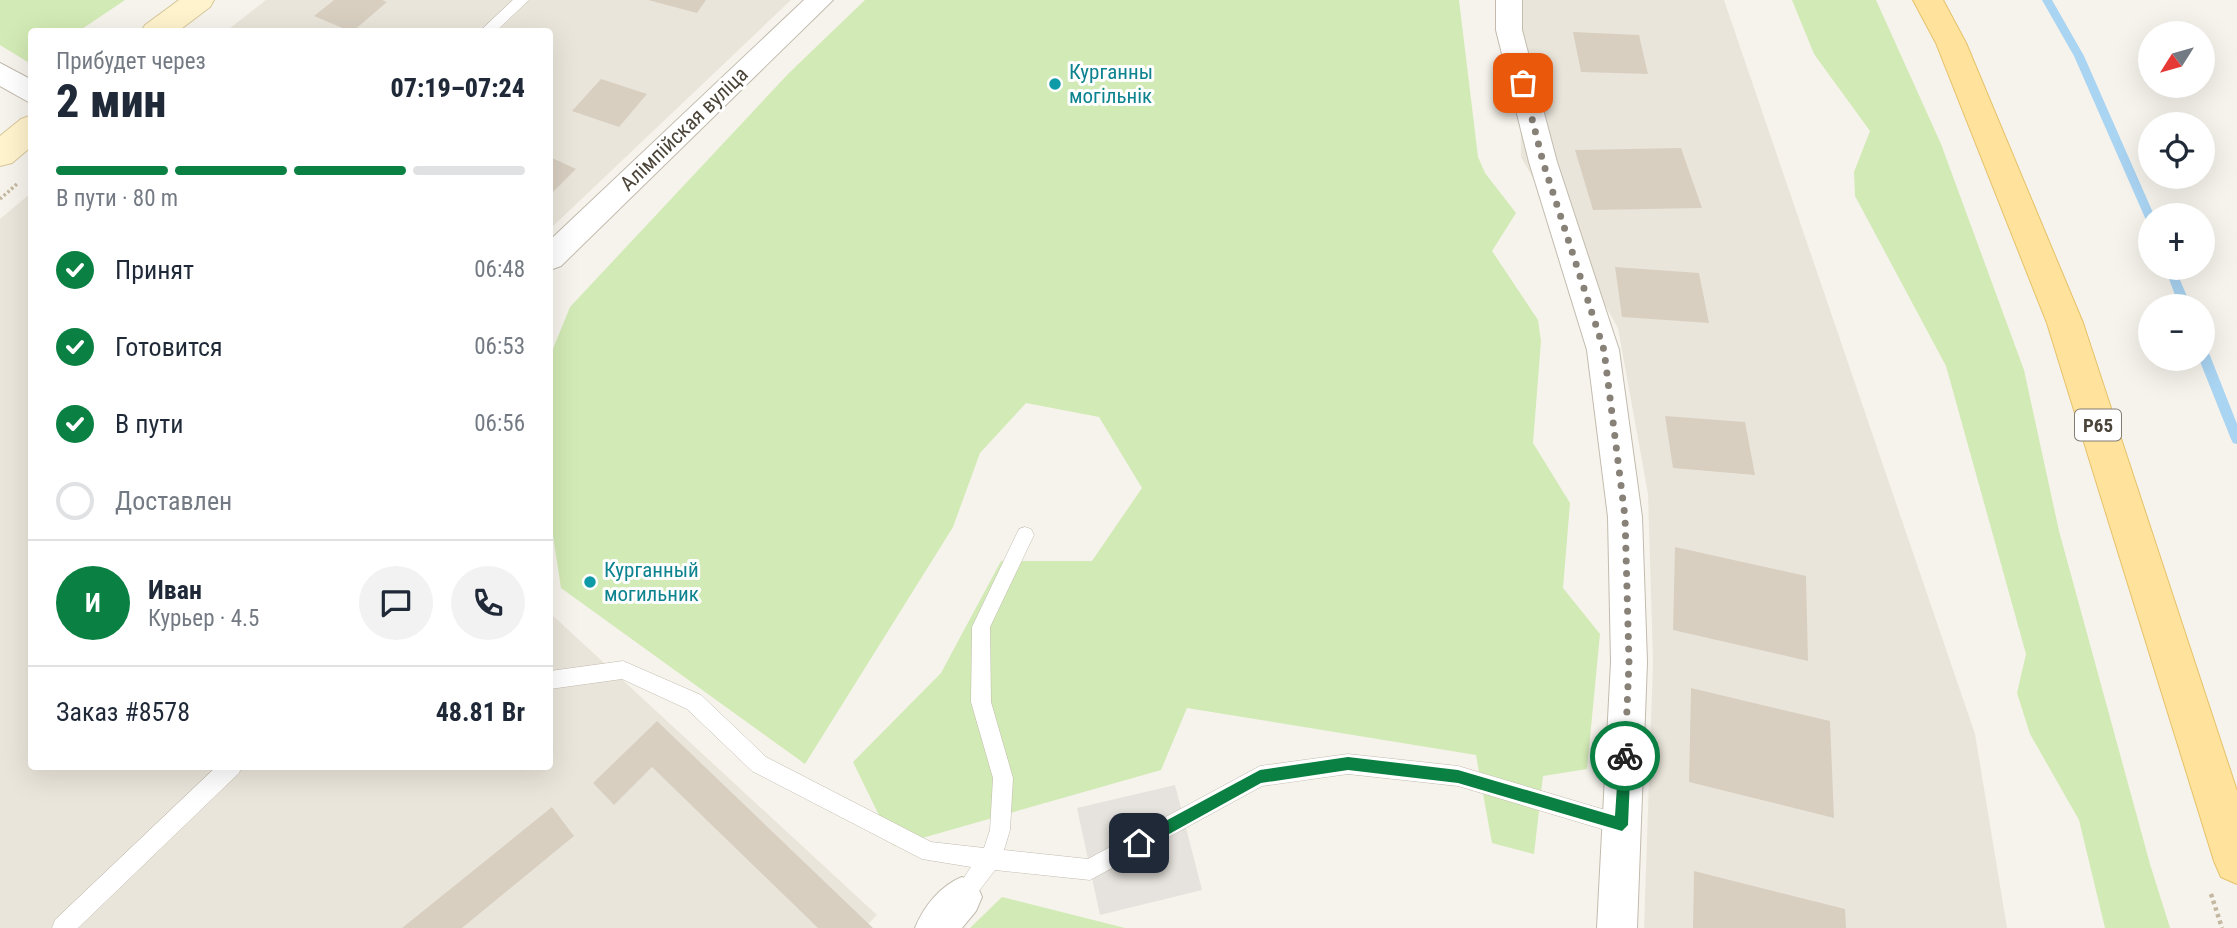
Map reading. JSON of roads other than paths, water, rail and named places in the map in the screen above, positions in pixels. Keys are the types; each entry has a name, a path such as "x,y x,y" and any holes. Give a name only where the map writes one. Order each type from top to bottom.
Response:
{"main road":[{"path":"161,28 199,0"},
{"name":"Р65","path":"1928,0 1951,43 2065,323 2237,861"},
{"path":"0,154 28,130"}],"street":[{"name":"Алімпійская вуліца","path":"553,255 820,0"},
{"path":"1509,0 1509,30 1543,162 1604,350 1625,530 1629,662 1617,928"},
{"path":"0,73 28,91"},
{"path":"935,928 962,897"}],"lane":[{"path":"490,28 522,0"},
{"path":"962,897 991,858 1000,830 1003,778 981,702 981,627 1025,535"},
{"path":"553,680 623,670 694,702 759,764 929,852 1090,870 1260,776 1348,764 1458,776 1622,825"},
{"path":"63,928 228,770"}],"waterway":[{"path":"2047,0 2079,56 2144,203"},
{"path":"2175,280 2180,294"},
{"path":"2210,371 2237,439"}],"place":[{"name":"Курганны могільнік","path":"1055,84"},
{"name":"Курганный могильник","path":"590,582"}]}
